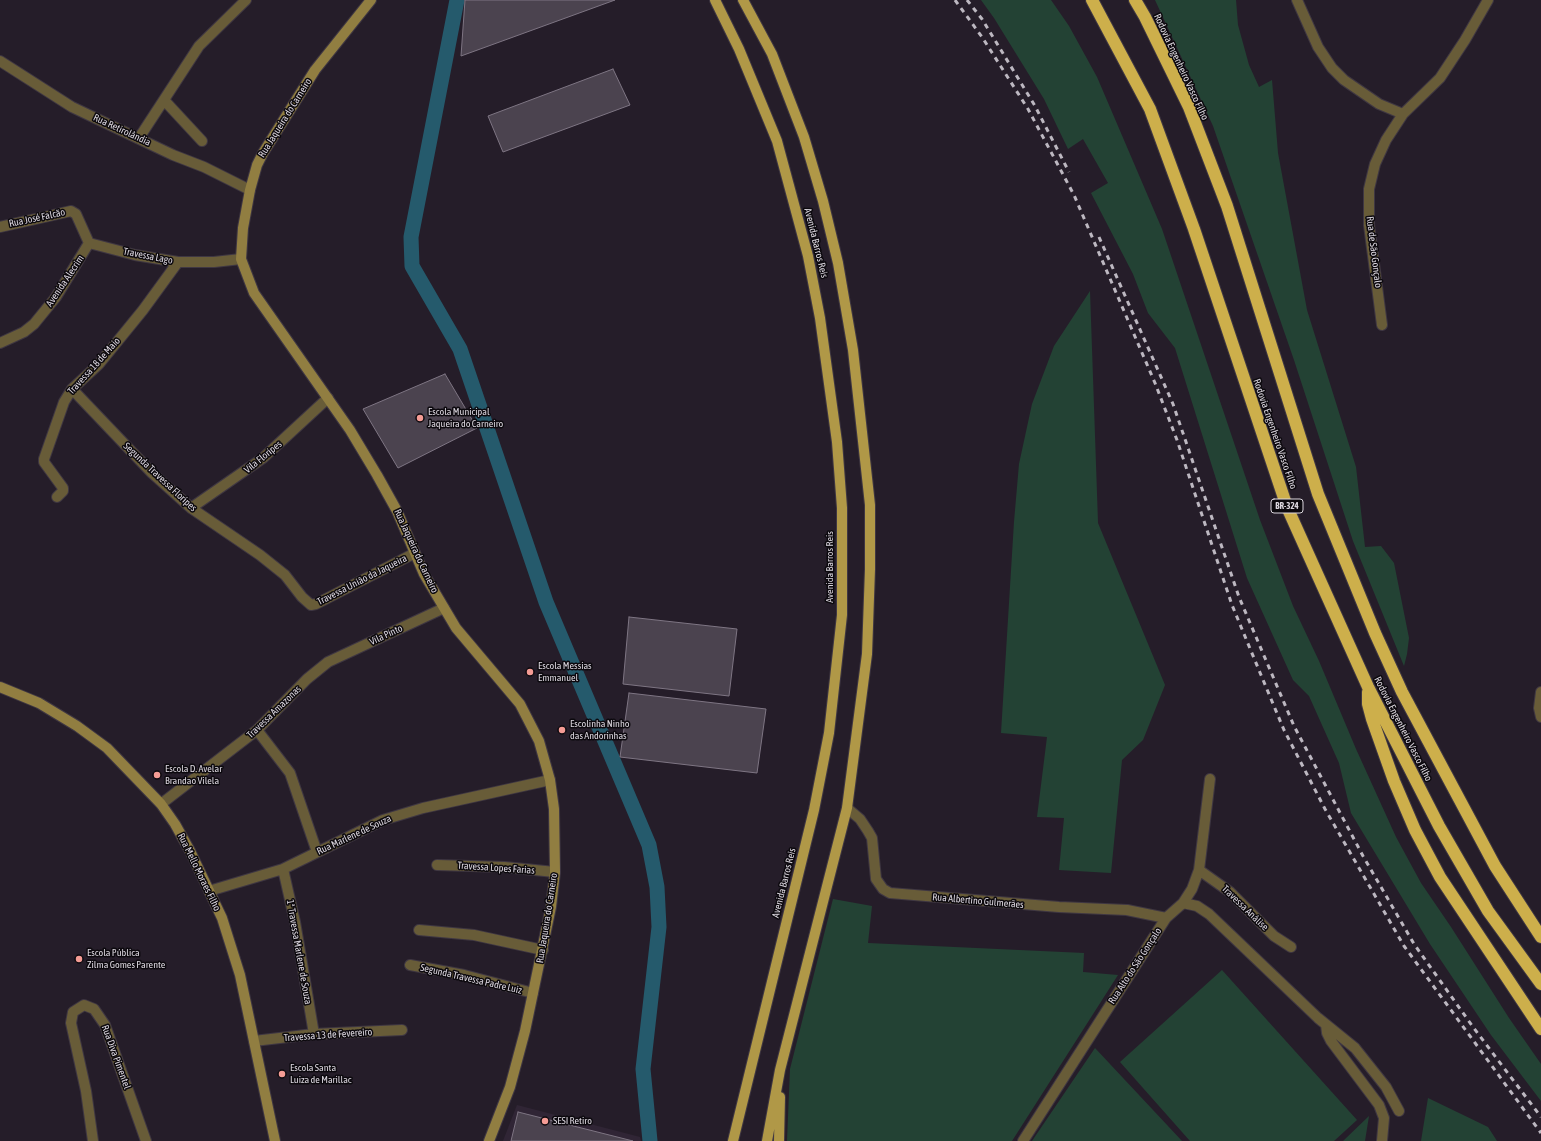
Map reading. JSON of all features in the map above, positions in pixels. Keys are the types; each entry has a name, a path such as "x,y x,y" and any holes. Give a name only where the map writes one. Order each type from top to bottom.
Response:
{"highway":[{"name":"Rodovia Engenheiro Vasco Filho","path":"1092,0 1150,109 1194,229 1287,507 1368,687 1439,826 1465,872 1488,911 1541,984"},
{"name":"Rodovia Engenheiro Vasco Filho","path":"1134,0 1145,17 1192,114 1227,206 1318,494 1375,633 1402,692 1491,859 1541,937"},
{"path":"1368,687 1368,704 1372,719 1394,781 1415,830 1440,877 1541,1029"}],"main road":[{"name":"Avenida Barros Reis","path":"715,0 739,49 777,141 808,256 820,318 837,442 842,508 842,615 829,734 814,810 733,1141"},
{"name":"Avenida Barros Reis","path":"743,0 772,54 804,137 823,201 838,263 853,350 870,505 870,569 867,654 847,808 780,1070 767,1141"},
{"path":"779,1141 780,1070"}],"street":[{"path":"139,138 199,46 246,0"},
{"name":"Rua Jaqueira do Carneiro","path":"371,0 315,70 263,153 257,165 250,190 243,228 241,259 254,293 350,430 397,511 424,574 444,608 467,644 520,704 539,741 550,780 554,809 555,872 543,950 525,1031 510,1087 489,1141"},
{"path":"1297,0 1307,26 1318,47 1332,68 1344,80 1379,104 1404,114"},
{"name":"Rua de São Gonçalo","path":"1382,325 1369,225 1369,189 1378,158 1386,140 1404,114 1440,78 1465,40 1488,0"},
{"name":"Rua Retirolândia","path":"0,61 72,107 173,155 204,167 250,190"},
{"path":"164,100 202,141"},
{"name":"Rua José Falcão","path":"0,227 70,211 74,212 89,243"},
{"name":"Travessa Lago","path":"89,243 135,255 178,262 214,262 241,259"},
{"name":"Avenida Alecrim","path":"0,343 24,332 34,324 56,297 89,243"},
{"name":"Travessa 18 de Maio","path":"57,497 63,492 63,488 44,461 59,411 72,390 99,364 143,310 178,262"},
{"name":"Segunda Travessa Floripes","path":"72,390 136,456 191,508 260,555 285,575 308,603"},
{"name":"Vila Floripes","path":"191,508 263,458 328,398"},
{"name":"Travessa Uniāo da Jaqueira","path":"308,603 316,604 415,553"},
{"name":"Vila Pinto","path":"328,662 444,608"},
{"name":"Travessa Amazonas","path":"161,804 257,730 307,679 328,662"},
{"name":"Rua Mello Moraes Filho","path":"0,687 39,703 77,726 107,748 161,804 190,851 222,918 240,975 274,1141"},
{"path":"1541,692 1539,708 1541,717"},
{"path":"257,730 290,773 317,852"},
{"name":"Rua Alto do São Gonçalo","path":"1023,1141 1166,918 1183,904 1192,889 1199,870 1210,779"},
{"name":"Rua Marlene de Souza","path":"209,891 283,869 383,820 423,808 550,780"},
{"name":"Rua Albertino Gulmerães","path":"847,808 860,819 872,838 876,879 883,889 890,893 1059,907 1127,910 1166,918"},
{"name":"Travessa Lopes Farias","path":"436,865 504,867 555,872"},
{"name":"1ª Travessa Marlene de Souza","path":"283,869 295,922 314,1034"},
{"name":"Travessa Análise","path":"1199,870 1230,892 1274,936 1291,947"},
{"path":"1183,904 1197,906 1208,914 1266,971 1326,1025 1355,1048 1386,1087 1399,1111"},
{"path":"419,930 474,935 543,950"},
{"name":"Segunda Travessa Padre Luiz","path":"410,964 464,975 533,993"},
{"name":"Rua Diva Pimentel","path":"93,1141 86,1091 71,1023 73,1012 84,1005 94,1010 105,1025 146,1141"},
{"path":"1326,1025 1327,1033 1331,1041 1379,1105 1384,1118 1382,1141"},
{"name":"Travessa 13 de Fevereiro","path":"254,1041 314,1034 402,1030"}],"shaded area":[{"name":"SESI Retiro","path":"517,1105 640,1137 641,1141 503,1141"}],"green space":[{"path":"981,0 1051,0 1069,26 1097,77 1162,229 1260,520 1293,606 1319,661 1356,749 1396,837 1421,883 1509,1018 1541,1064 1541,1101 1491,1035 1430,944 1351,813 1339,763 1309,696 1293,680 1247,578 1175,348 1148,313 1133,274 1091,193 1108,183 1083,139 1068,149 1044,99 994,18"},
{"path":"1155,0 1236,0 1238,25 1249,65 1259,87 1272,80 1278,153 1307,310 1356,467 1365,547 1381,546 1394,563 1409,638 1404,666 1353,541 1294,360 1213,126"},
{"path":"1090,291 1098,523 1165,685 1143,740 1122,760 1111,873 1059,870 1064,818 1037,817 1047,737 1001,733 1019,464 1032,404 1054,346"},
{"path":"833,899 872,906 868,943 1084,953 1083,972 1118,975 1012,1141 787,1141 790,1069"},
{"path":"1222,970 1357,1120 1334,1141 1190,1141 1120,1062"},
{"path":"1095,1048 1182,1141 1032,1141"},
{"path":"1428,1098 1488,1127 1497,1141 1421,1141"},
{"path":"1369,1116 1365,1141 1343,1141"}],"building":[{"path":"465,0 615,0 461,56"},
{"path":"613,69 630,105 503,152 488,116"},
{"name":"Escola Municipal Jaqueira do Carneiro","path":"445,374 477,428 398,468 363,409"},
{"path":"629,617 737,629 729,696 623,684"},
{"path":"629,693 766,709 757,773 620,757"},
{"name":"SESI Retiro","path":"518,1112 633,1141 511,1141"}],"waterway":[{"path":"457,0 411,237 412,266 460,349 546,602 649,845 657,887 659,927 643,1069 650,1141"}],"railway":[{"path":"955,0 982,37 1028,109 1074,195 1155,383 1177,440 1232,605 1284,730 1325,809 1404,946 1541,1133"},
{"path":"967,0 982,19 1035,106 1069,172"},
{"path":"1099,237 1173,404 1239,597 1294,726 1363,856 1414,944 1473,1027 1541,1117"}],"place":[{"name":"Escola Municipal Jaqueira do Carneiro","path":"420,418"},
{"name":"Escola Messias Emmanuel","path":"530,672"},
{"name":"Escolinha Ninho das Andorinhas","path":"562,730"},
{"name":"Escola D. Avelar Brandao Vilela","path":"157,775"},
{"name":"Escola Pública Zilma Gomes Parente","path":"79,959"},
{"name":"Escola Santa Luiza de Marillac","path":"282,1074"},
{"name":"SESI Retiro","path":"545,1121"}]}
